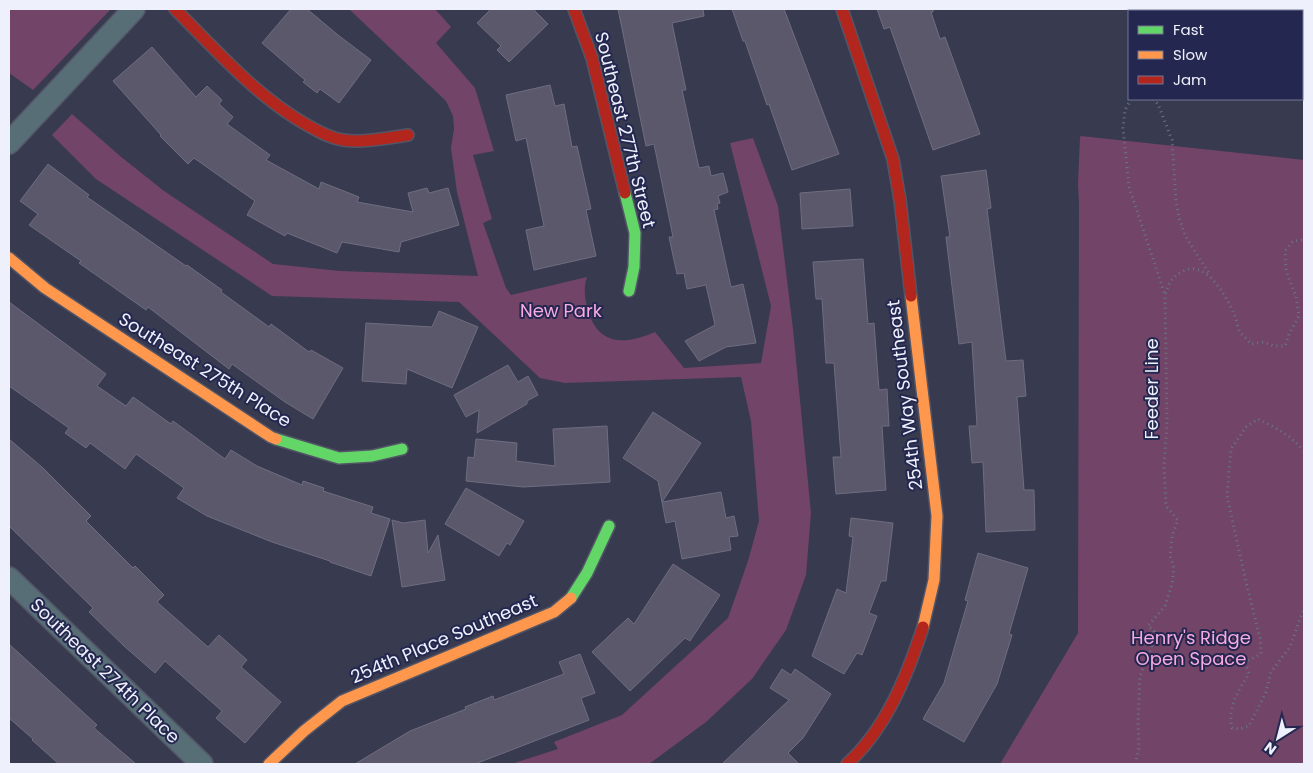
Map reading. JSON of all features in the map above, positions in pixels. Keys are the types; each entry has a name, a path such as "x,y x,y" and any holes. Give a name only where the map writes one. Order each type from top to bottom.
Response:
{"street":[{"path":"9,143 134,9"},
{"path":"175,9 261,94 308,126 335,138 363,140 408,135"},
{"name":"Southeast 277th Street","path":"574,9 592,58 635,234 634,267 630,292"},
{"name":"254th Way Southeast","path":"842,9 893,160 900,200 937,516 934,580 923,628 906,673 887,713 859,753 847,764"},
{"name":"Southeast 275th Place","path":"9,258 46,288 272,437 339,458 372,456 402,449"},
{"name":"254th Place Southeast","path":"269,764 317,718 342,701 554,612 572,597 587,573 608,526"},
{"name":"Southeast 274th Place","path":"9,578 202,764"}],"path":[{"path":"1130,100 1125,110 1123,128 1129,187 1165,295"},
{"path":"1154,100 1158,104 1172,140 1176,201 1186,237 1235,315 1240,333 1251,344 1264,342 1274,346 1285,346 1299,316 1296,296 1286,271 1285,251 1293,241 1304,240"},
{"path":"1165,295 1171,278 1181,271 1190,268 1211,276"},
{"name":"Feeder Line","path":"1135,764 1139,748 1140,676 1151,649 1154,631 1148,626 1165,606 1172,584 1174,568 1170,556 1172,536 1178,520 1166,506 1164,465 1167,425 1165,295"},
{"path":"1304,452 1297,442 1258,419 1246,427 1232,449 1227,496 1260,638 1261,654 1245,662 1249,673 1231,704 1230,718 1232,728 1240,730 1249,726 1266,692 1271,672 1290,646 1304,608"}],"green space":[{"path":"9,9 111,9 33,90 9,73"},
{"name":"New Park","path":"349,9 435,9 451,27 436,43 475,88 494,151 473,155 492,219 483,223 506,288 511,295 587,277 585,298 587,307 599,331 614,340 633,339 655,332 684,368 761,363 771,306 730,143 753,138 778,206 793,329 811,513 806,575 786,630 752,679 706,722 649,764 511,764 558,749 554,742 622,715 728,618 748,561 759,521 751,421 741,377 565,383 540,378 459,302 272,296 96,179 52,135 72,114 164,191 273,264 340,271 478,276 457,192 451,148 454,129 453,116 446,101"},
{"name":"Henry's Ridge Open Space","path":"1081,136 1304,160 1304,764 1000,764 1078,633 1078,184"}],"building":[{"path":"291,9 307,9 371,60 339,103 320,89 317,93 303,82 305,80 262,43"},
{"path":"491,9 533,9 548,24 509,62 497,50 501,46 477,23"},
{"path":"618,9 703,9 704,16 672,23 686,90 682,90 699,168 709,166 711,176 723,173 728,192 718,196 720,203 717,204 718,209 714,210 731,287 743,284 756,343 726,347 699,361 685,341 715,325 706,285 687,289 684,273 677,274 669,237 673,237 654,144 646,146"},
{"path":"732,9 784,9 839,154 792,170"},
{"path":"877,9 933,9 933,12 931,12 940,39 945,37 980,134 933,150 890,27 884,29"},
{"path":"152,47 196,97 207,86 222,100 219,104 233,117 227,124 270,155 266,160 319,189 321,182 359,197 357,202 413,212 408,193 427,188 429,193 448,188 459,225 401,242 399,252 342,242 337,253 287,233 285,236 247,215 255,201 194,158 188,164 160,136 113,81"},
{"path":"550,85 555,106 564,104 572,147 577,146 591,209 586,210 596,256 534,270 526,230 544,226 526,138 516,141 506,95"},
{"path":"48,164 89,195 87,197 222,290 221,292 269,327 271,324 309,352 311,350 343,368 313,419 285,402 232,364 229,369 148,307 146,310 29,225 38,214 20,201"},
{"path":"986,170 991,208 987,209 1006,361 1023,360 1026,396 1017,397 1024,490 1034,490 1035,530 986,532 983,462 972,463 969,426 977,426 972,342 959,344 946,237 950,237 941,176"},
{"path":"850,189 853,226 802,229 800,193"},
{"path":"863,259 868,324 874,323 879,390 887,389 889,426 882,426 886,490 836,494 833,457 841,457 834,363 826,363 822,299 816,299 813,262"},
{"path":"9,302 106,374 97,386 126,406 133,397 171,424 173,421 225,459 231,450 257,466 302,485 303,481 324,488 323,491 373,507 371,513 390,519 371,576 272,542 207,516 177,498 184,488 136,454 125,469 90,443 86,448 65,433 69,428 9,386"},
{"path":"439,311 478,327 452,388 407,369 406,384 362,381 366,323 432,327"},
{"path":"508,365 518,382 528,376 538,395 527,401 527,404 477,433 479,410 466,417 454,395"},
{"path":"653,412 701,443 662,502 658,481 623,458"},
{"path":"607,426 610,482 523,487 466,481 468,457 474,458 476,439 517,443 516,461 555,466 553,429"},
{"path":"9,439 43,468 91,516 86,521 133,568 135,566 164,595 157,602 208,647 219,635 247,660 241,667 281,702 245,743 216,718 222,711 165,661 155,673 124,646 89,612 93,608 9,526"},
{"path":"466,488 524,521 510,545 507,543 499,556 445,524"},
{"path":"721,492 726,518 734,516 738,536 729,537 731,550 682,559 675,521 666,523 662,502"},
{"path":"851,518 893,523 886,581 881,581 869,613 877,616 862,655 857,653 844,674 812,656 837,589 846,593 853,537 849,536"},
{"path":"392,520 403,523 425,520 428,553 438,535 445,580 402,587"},
{"path":"978,553 1028,568 1009,634 1012,635 997,684 964,742 923,719 944,683 968,601 965,600"},
{"path":"673,564 720,595 690,641 685,638 630,691 592,652 628,618 634,624"},
{"path":"9,644 97,725 94,728 136,764 59,764 32,740 9,718"},
{"path":"580,654 595,693 581,698 589,720 475,764 355,764 410,731 466,709 465,707 493,696 494,700 564,674 559,662"},
{"path":"782,669 791,675 795,669 831,694 803,738 788,753 799,764 722,764 789,700 770,688"}],"traffic: fast":[{"path":"625,193 635,233 634,267 629,291"},
{"path":"276,439 339,458 372,456 402,449"},
{"path":"571,598 587,573 609,526"}],"traffic: slow":[{"path":"9,258 45,288 276,439"},
{"path":"911,296 937,516 934,580 923,627"},
{"path":"269,764 304,731 342,701 554,612 571,598"}],"traffic: jam":[{"path":"175,9 254,87 288,113 316,130 334,138 351,141 376,140 408,135"},
{"path":"574,9 592,58 625,193"},
{"path":"842,9 893,159 900,200 911,296"},
{"path":"847,764 873,735 894,701 923,627"}]}
